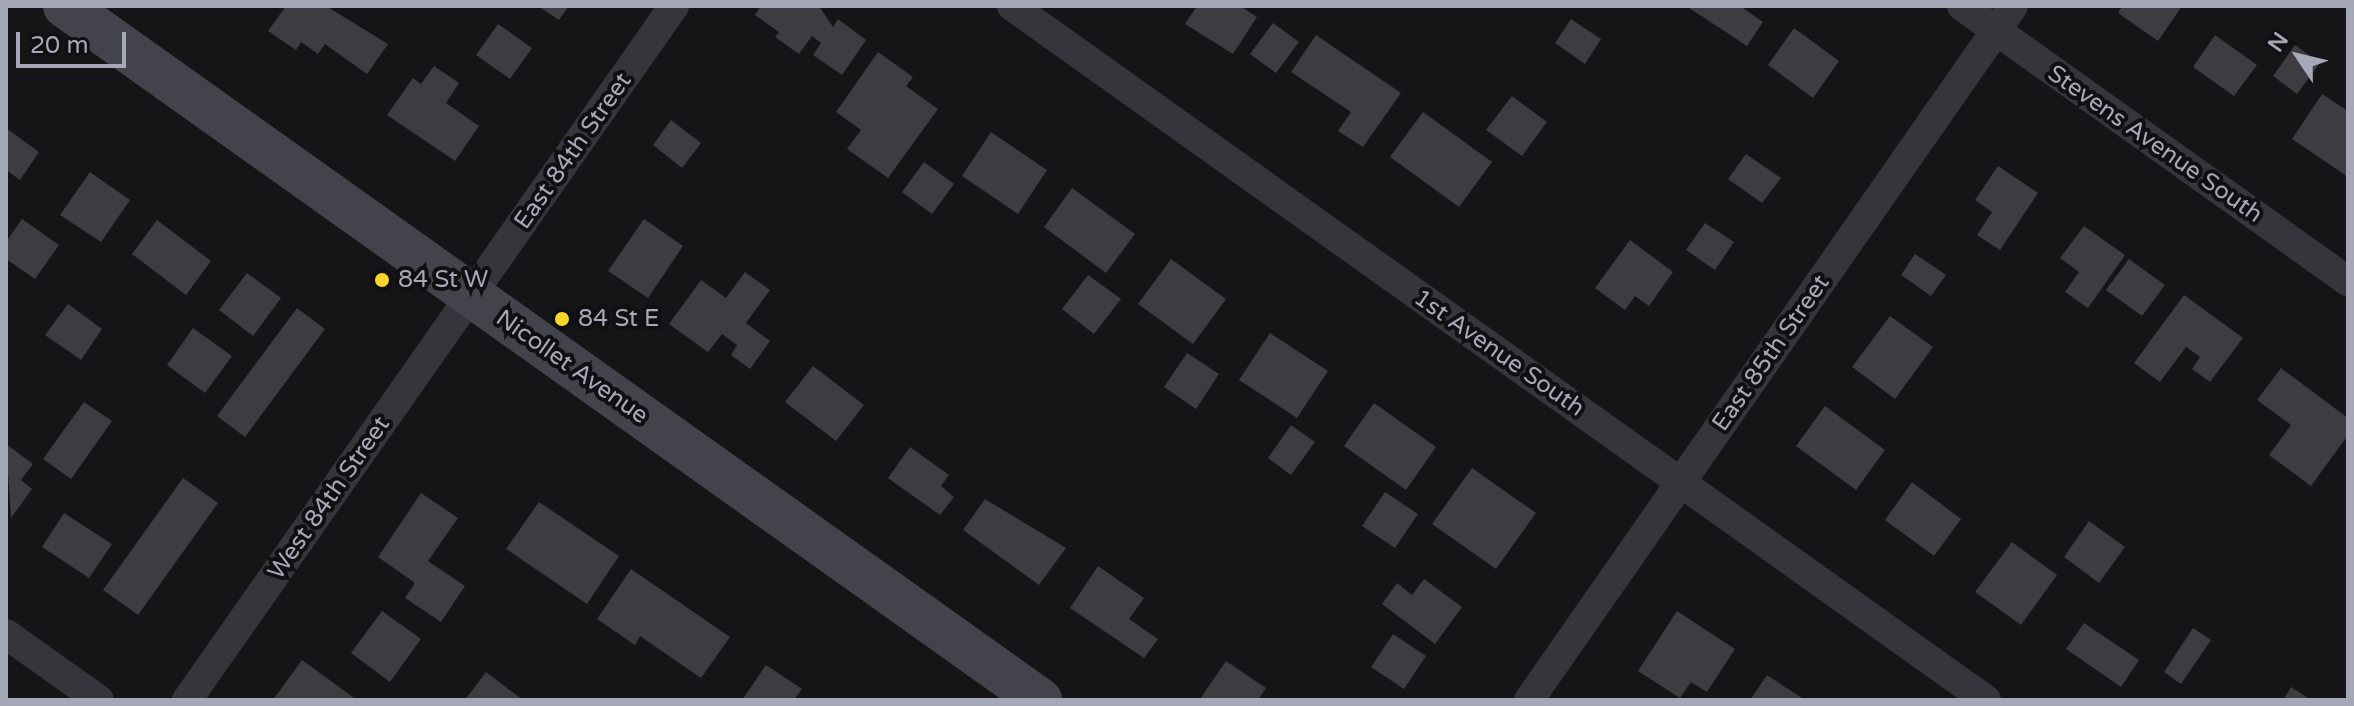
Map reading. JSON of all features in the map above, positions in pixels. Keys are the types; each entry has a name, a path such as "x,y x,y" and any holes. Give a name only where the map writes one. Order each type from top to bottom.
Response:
{"main road":[{"name":"Nicollet Avenue","path":"65,6 1040,700"}],"street":[{"name":"East 84th Street","path":"471,296 674,6"},
{"name":"1st Avenue South","path":"1012,6 1986,700"},
{"name":"Stevens Avenue South","path":"1962,6 2004,18 2348,281"},
{"name":"East 85th Street","path":"1529,700 2004,18"},
{"name":"West 84th Street","path":"187,700 471,296"},
{"path":"6,634 99,700"}],"building":[{"path":"286,6 326,6 388,44 367,74 325,44 318,54 301,42 296,50 268,31"},
{"path":"538,6 569,6 559,20"},
{"path":"761,6 819,6 833,27 838,19 866,40 842,75 813,55 821,43 812,36 799,54 775,37 779,32 755,15"},
{"path":"1197,6 1240,6 1257,17 1233,54 1185,24"},
{"path":"1686,6 1740,6 1763,22 1747,46"},
{"path":"2122,6 2182,6 2158,41 2118,13"},
{"path":"1571,19 1601,39 1585,64 1555,43"},
{"path":"1273,23 1299,42 1276,73 1250,54"},
{"path":"498,24 532,48 510,79 476,55"},
{"path":"1794,28 1839,61 1813,98 1768,65"},
{"path":"1316,35 1401,93 1363,147 1338,131 1351,112 1291,72"},
{"path":"2215,35 2257,65 2234,96 2193,67"},
{"path":"2295,45 2320,63 2297,94 2273,76"},
{"path":"878,52 913,77 906,86 938,109 888,178 847,149 861,130 836,112"},
{"path":"434,66 459,83 446,103 479,126 455,161 387,115 413,78 421,84"},
{"path":"2322,94 2348,111 2348,177 2292,139"},
{"path":"1512,96 1547,122 1522,156 1486,130"},
{"path":"1423,112 1492,162 1459,207 1390,157"},
{"path":"671,120 701,143 682,168 653,145"},
{"path":"6,128 39,152 20,180 6,170"},
{"path":"991,132 1047,170 1018,214 962,176"},
{"path":"1746,154 1781,178 1762,203 1728,179"},
{"path":"924,162 954,184 932,214 902,192"},
{"path":"1998,166 2038,193 2000,250 1977,235 1992,212 1975,200"},
{"path":"90,172 130,200 101,242 60,215"},
{"path":"1072,188 1135,234 1106,273 1044,227"},
{"path":"22,219 59,245 35,279 6,259 6,242"},
{"path":"644,219 683,246 648,298 608,271"},
{"path":"157,220 211,261 186,295 132,254"},
{"path":"1705,223 1734,242 1715,270 1686,250"},
{"path":"2084,226 2125,255 2088,308 2065,292 2079,272 2060,258"},
{"path":"1630,240 1673,272 1649,306 1635,296 1625,310 1595,288"},
{"path":"1915,254 1946,275 1931,296 1901,275"},
{"path":"1171,259 1226,299 1193,344 1138,304"},
{"path":"2129,259 2165,285 2142,316 2106,290"},
{"path":"745,272 770,290 746,323 770,341 750,369 731,355 737,345 722,334 708,352 669,324 701,280 726,298"},
{"path":"247,273 281,298 253,336 219,310"},
{"path":"1088,275 1121,299 1094,334 1062,309"},
{"path":"2184,295 2243,338 2210,382 2192,369 2200,357 2186,347 2160,382 2134,363"},
{"path":"68,304 102,329 81,360 45,335"},
{"path":"297,308 325,329 245,437 217,416"},
{"path":"1890,316 1933,347 1895,399 1852,367"},
{"path":"193,328 232,356 205,393 167,365"},
{"path":"1270,333 1328,371 1297,418 1239,380"},
{"path":"1187,353 1219,374 1196,409 1164,387"},
{"path":"813,366 864,405 836,441 785,402"},
{"path":"2281,368 2348,418 2348,435 2311,486 2269,455 2291,425 2257,400"},
{"path":"84,402 112,421 71,479 43,459"},
{"path":"1374,403 1436,447 1406,490 1344,446"},
{"path":"1825,406 1885,450 1856,490 1796,446"},
{"path":"1291,425 1315,442 1291,475 1268,458"},
{"path":"6,444 33,464 21,480 32,489 11,518"},
{"path":"910,447 949,475 941,486 954,497 940,515 888,478"},
{"path":"1472,468 1536,513 1496,569 1432,524"},
{"path":"183,478 218,503 138,615 103,590"},
{"path":"1912,482 1961,519 1934,556 1885,520"},
{"path":"1385,492 1418,514 1395,548 1362,526"},
{"path":"421,493 458,518 428,561 465,586 441,622 405,598 415,583 378,557"},
{"path":"985,499 1066,548 1039,585 963,530"},
{"path":"539,502 619,556 587,604 506,549"},
{"path":"64,513 112,544 89,578 42,547"},
{"path":"2089,521 2125,547 2099,583 2064,557"},
{"path":"2012,542 2057,575 2021,625 1975,592"},
{"path":"1098,566 1144,598 1129,619 1158,639 1144,658 1070,608"},
{"path":"631,569 730,637 701,678 640,636 635,645 597,619"},
{"path":"1424,579 1462,607 1435,644 1382,604 1397,583 1412,595"},
{"path":"382,611 421,639 390,682 351,653"},
{"path":"1677,611 1735,649 1707,692 1691,682 1680,698 1638,671"},
{"path":"2084,623 2139,660 2121,687 2066,649"},
{"path":"2193,628 2211,640 2181,684 2164,672"},
{"path":"1393,634 1426,656 1404,689 1371,667"},
{"path":"302,660 357,700 273,700"},
{"path":"1226,661 1266,688 1258,700 1200,699"},
{"path":"766,665 802,689 794,700 742,700"},
{"path":"486,672 523,700 465,700"},
{"path":"1767,675 1805,700 1750,700"},
{"path":"2291,687 2311,700 2283,700"}],"place":[{"name":"84 St W","path":"382,280"},
{"name":"84 St E","path":"562,319"}]}
